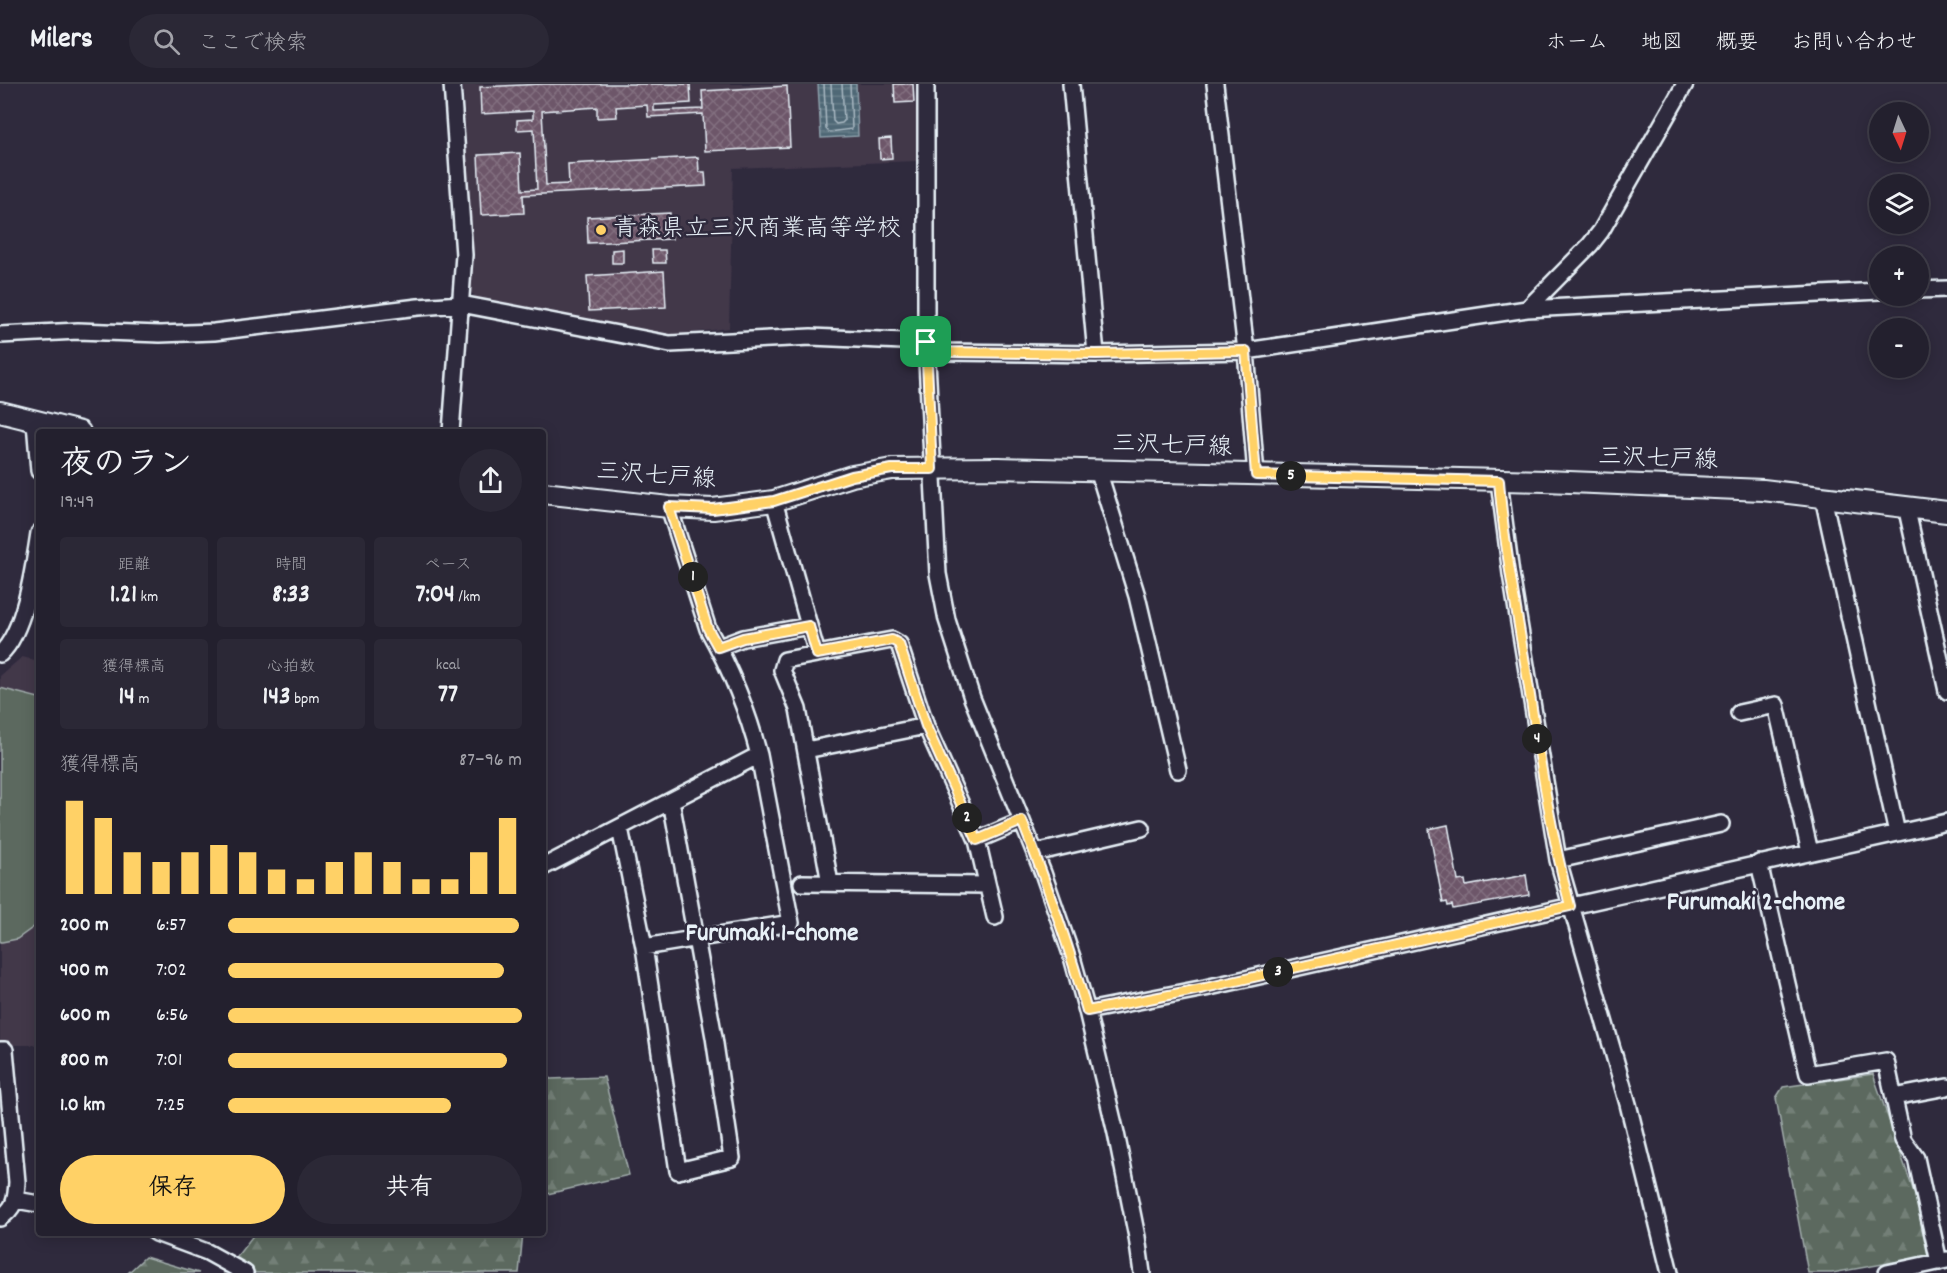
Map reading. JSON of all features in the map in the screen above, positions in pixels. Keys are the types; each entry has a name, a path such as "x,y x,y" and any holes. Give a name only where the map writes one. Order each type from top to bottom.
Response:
{"main road":[{"path":"0,412 66,429"},
{"name":"三沢七戸線","path":"546,492 669,507 713,509 774,501 852,476 892,469 1098,470 1763,490 1947,512"}],"street":[{"path":"451,429 464,255 452,84"},
{"path":"926,84 926,342 938,574 947,620 972,698 1035,853 1072,957 1087,1011 1131,1208 1142,1273"},
{"path":"1071,84 1096,354"},
{"path":"1215,84 1246,351 1256,475"},
{"path":"1527,309 1601,231 1685,84"},
{"path":"1929,290 1947,289"},
{"path":"0,335 78,331 214,333 418,307 461,304 670,344 811,338 926,342 946,352 1096,354 1246,351 1527,309 1869,292"},
{"path":"35,422 36,434"},
{"path":"1098,470 1137,596 1178,770"},
{"path":"1499,481 1511,574 1558,860 1628,1104 1670,1273"},
{"path":"1824,497 1897,833"},
{"path":"774,501 817,654"},
{"path":"1906,506 1947,691"},
{"path":"644,947 791,922 753,730 718,647 708,629 669,507"},
{"path":"0,654 12,639 21,619 36,547"},
{"path":"718,647 743,638 809,626"},
{"path":"831,883 798,709 782,670 785,660 892,640 899,644 926,726 977,840 994,917"},
{"path":"1739,713 1776,705 1810,852"},
{"path":"806,750 926,726"},
{"path":"546,865 759,755"},
{"path":"620,828 644,947 678,1171 732,1158 714,1037 671,801"},
{"path":"977,840 1022,821"},
{"path":"1087,1011 1205,988 1947,822"},
{"path":"1558,860 1721,824"},
{"path":"1035,853 1142,828"},
{"path":"1760,863 1808,1074 1886,1061 1904,1140 1917,1158 1943,1261 1887,1273"},
{"path":"802,883 987,885"},
{"path":"0,1050 6,1050 17,1182 16,1200 9,1212 0,1218"},
{"path":"1894,1097 1947,1087"},
{"path":"16,1200 36,1203"},
{"path":"164,1236 207,1252 245,1273"}],"shaded area":[{"name":"青森県立三沢商業高等学校","path":"463,84 915,84 918,161 733,168 729,328 667,336 479,301 470,291"},
{"path":"22,657 36,660 36,1045 0,1045 0,676"}],"green space":[{"path":"0,688 36,697 36,925 17,939 0,942"},
{"path":"546,1072 550,1079 604,1077 629,1175 546,1194"},
{"path":"1873,1074 1917,1201 1929,1256 1832,1273 1808,1273 1776,1098 1783,1087"},
{"path":"253,1236 523,1236 519,1273 224,1273"},
{"path":"145,1257 199,1273 128,1273"}],"water":[{"path":"818,84 856,84 858,136 821,138"}],"building":[{"path":"542,84 690,84 691,103 654,105 654,111 703,109 702,91 787,86 790,147 705,151 703,114 648,117 647,105 616,107 617,117 597,118 597,107 542,111 546,185 569,184 568,164 698,157 699,172 705,172 706,186 523,195 524,213 481,215 478,155 520,153 522,190 537,189 534,129 517,130 517,120 533,119 533,111 481,114 480,87"},
{"path":"894,84 913,84 914,102 895,103"},
{"path":"891,138 892,158 880,159 879,139"},
{"path":"670,213 672,239 588,243 587,217"},
{"path":"623,249 623,263 612,263 612,250"},
{"path":"652,250 665,250 666,263 653,263"},
{"path":"664,271 666,307 589,311 587,276"},
{"path":"1448,825 1458,881 1465,880 1466,886 1526,875 1529,895 1453,909 1452,905 1448,906 1447,902 1443,903 1429,829"}],"place":[{"name":"青森県立三沢商業高等学校","path":"601,230"}],"district":[{"name":"Furumaki 2-chome","path":"1756,903"},
{"name":"Furumaki 1-chome","path":"772,934"}],"route":[{"path":"926,342 946,352 1096,354 1246,351 1256,475 1499,481 1501,510 1541,766 1558,860 1570,906 1205,988 1087,1011 1072,957 1022,821 977,840 926,726 899,644 892,640 817,654 809,626 743,638 718,647 708,629 669,507 713,509 774,501 852,476 892,469 932,469 926,342"}]}
